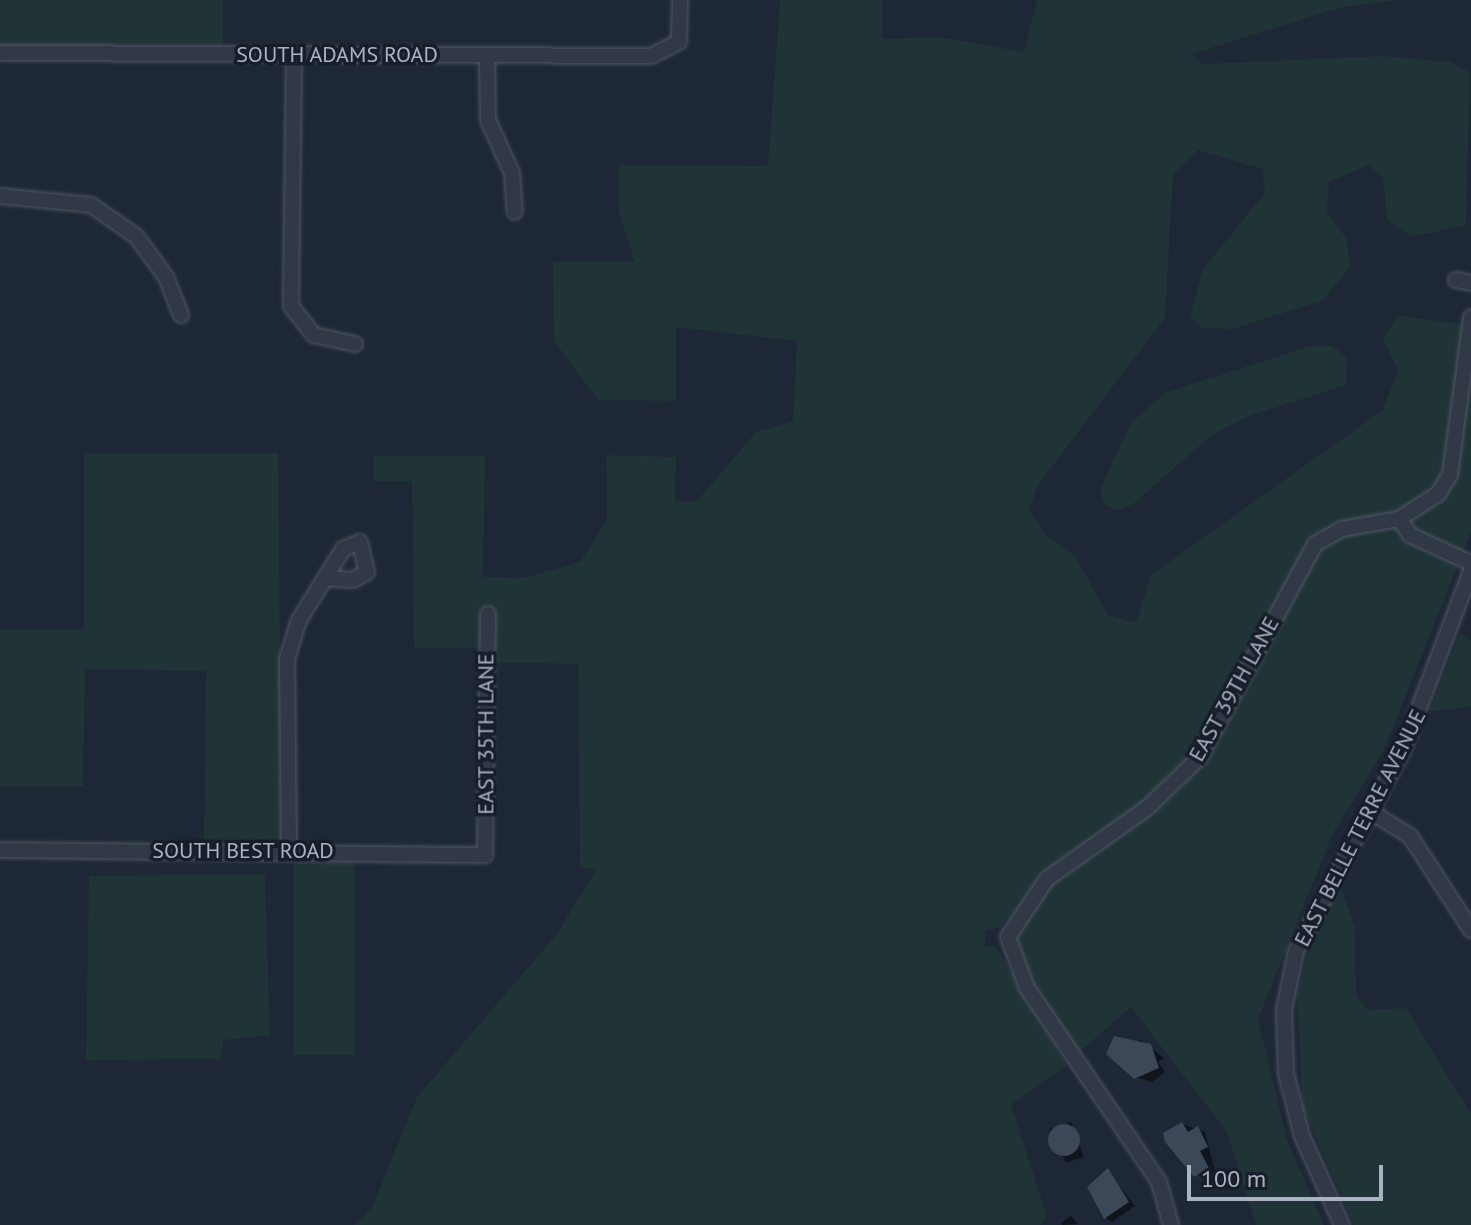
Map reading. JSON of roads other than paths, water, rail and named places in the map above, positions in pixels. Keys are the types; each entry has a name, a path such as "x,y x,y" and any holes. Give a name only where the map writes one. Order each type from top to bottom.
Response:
{"street":[{"name":"SOUTH ADAMS ROAD","path":"0,53 487,56 672,51 680,0"},
{"path":"294,55 291,306 314,335 355,344"},
{"path":"487,56 488,120 512,173 515,212"},
{"path":"0,196 91,205 136,236 166,277 181,315"},
{"path":"1456,280 1471,283"},
{"name":"EAST 39TH LANE","path":"1171,1225 1159,1182 1027,988 1008,937 1047,879 1147,808 1200,757 1315,544 1342,529 1399,519 1420,510 1450,475 1471,317"},
{"path":"1399,519 1410,535 1471,563"},
{"name":"EAST BELLE TERRE AVENUE","path":"1342,1225 1302,1136 1286,1073 1284,1010 1296,951 1371,812 1429,689 1471,571"},
{"path":"289,851 287,659 298,622 327,578"},
{"name":"EAST 35TH LANE","path":"485,855 488,614"},
{"path":"1371,812 1410,836 1471,930"},
{"name":"SOUTH BEST ROAD","path":"0,850 485,855"}]}
